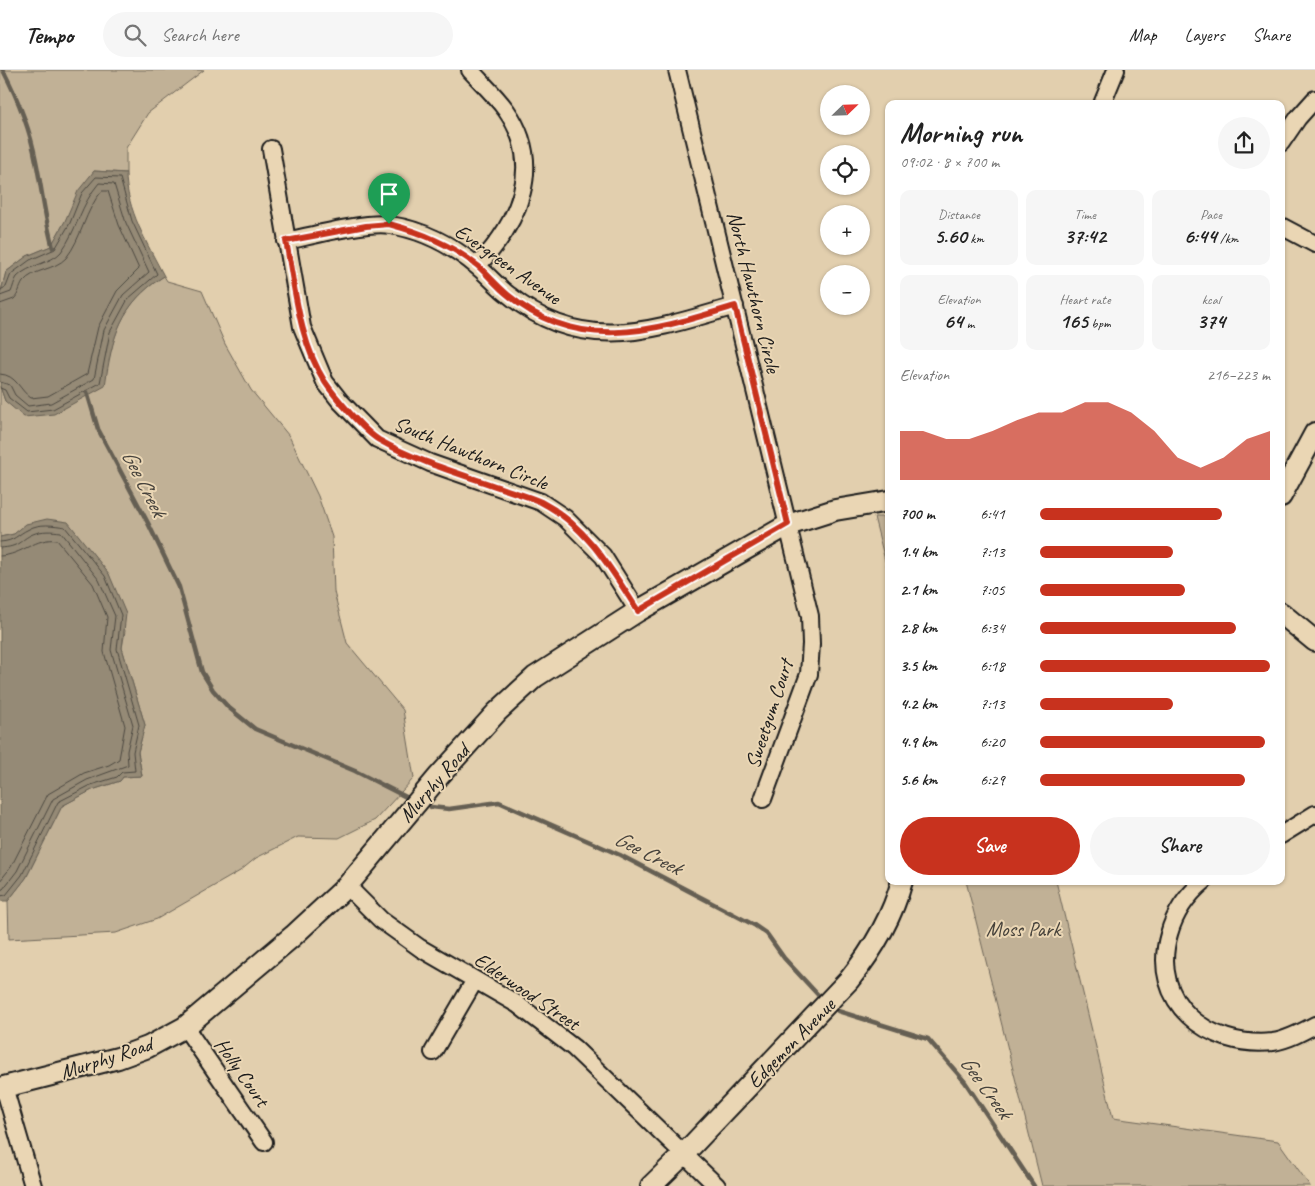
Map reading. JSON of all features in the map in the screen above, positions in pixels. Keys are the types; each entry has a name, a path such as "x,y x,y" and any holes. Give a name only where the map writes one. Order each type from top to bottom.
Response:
{"street":[{"path":"470,70 506,110 518,131 526,158 525,182 509,227 498,245 477,266"},
{"name":"North Hawthorn Circle","path":"677,70 788,524"},
{"path":"1104,100 1116,70"},
{"path":"1285,137 1298,118 1315,99"},
{"name":"South Hawthorn Circle","path":"271,149 302,327 325,382 340,402 378,439 430,463 541,502 565,518 603,556 638,611"},
{"name":"Evergreen Avenue","path":"286,241 366,226 389,224 436,239 477,266 508,295 532,312 553,322 591,333 623,333 659,328 735,306"},
{"path":"1285,228 1315,244"},
{"path":"1285,489 1315,433"},
{"name":"Murphy Road","path":"2,1088 118,1058 148,1048 185,1027 293,936 347,886 439,776 497,712 535,677 638,611 788,524 835,510 885,502"},
{"name":"Sweetgum Court","path":"763,799 809,674 810,616 788,524"},
{"path":"1285,616 1315,641"},
{"path":"1285,832 1315,814"},
{"name":"Edgemon Avenue","path":"651,1186 684,1154 850,980 867,958 887,924 901,885"},
{"path":"1199,885 1191,891 1178,910 1165,949 1165,972 1174,996 1187,1015 1202,1028 1222,1038 1255,1043 1275,1042 1301,1033 1315,1025"},
{"name":"Elderwood Street","path":"347,886 381,920 420,948 517,1004 549,1027 718,1186"},
{"path":"433,1052 475,980"},
{"name":"Holly Court","path":"185,1027 264,1142"},
{"path":"2,1088 33,1186"}],"green space":[{"path":"0,70 204,70 148,113 126,148 126,173 94,171 51,246 27,256 6,272 0,295"},
{"path":"164,276 167,281 202,291 225,344 251,390 289,436 318,496 332,537 334,592 347,643 403,710 414,778 375,820 339,838 298,837 256,858 240,871 157,919 116,933 9,939 8,901 26,878 62,806 92,790 120,781 123,777 142,776 138,752 145,725 122,648 125,631 109,574 89,550 27,524 14,534 0,537 0,386 5,401 109,359 116,333 127,311 143,292"},
{"path":"874,517 885,517 885,560"},
{"name":"Moss Park","path":"967,885 1057,885 1113,1118 1278,1141 1310,1186 1042,1186"}],"water":[{"path":"94,171 126,173 127,186 134,213 164,276 137,298 121,323 111,352 105,386 54,414 24,417 5,401 0,386 0,295 6,272 27,256 51,246 65,221 78,191"},
{"path":"47,519 68,522 109,574 126,614 122,648 145,725 138,752 142,776 123,777 120,781 92,790 62,806 26,878 8,901 0,901 0,537 14,534 26,524"}],"waterway":[{"name":"Gee Creek","path":"3,70 27,126 36,161 53,248"},
{"name":"Gee Creek","path":"87,392 98,429 148,523 179,587 202,672 213,690 228,707 255,729 355,771 408,798"},
{"name":"Gee Creek","path":"431,807 449,809 499,802 620,855 754,925 767,934 784,958 819,996"},
{"name":"Gee Creek","path":"838,1011 928,1039 965,1082 1034,1186"}],"route":[{"path":"389,224 428,235 444,243 477,266 508,295 532,312 553,322 591,333 623,333 659,328 735,306 788,524 638,611 603,556 565,518 541,502 430,463 378,439 340,402 325,382 314,359 302,327 286,241 366,226 389,224"}]}
